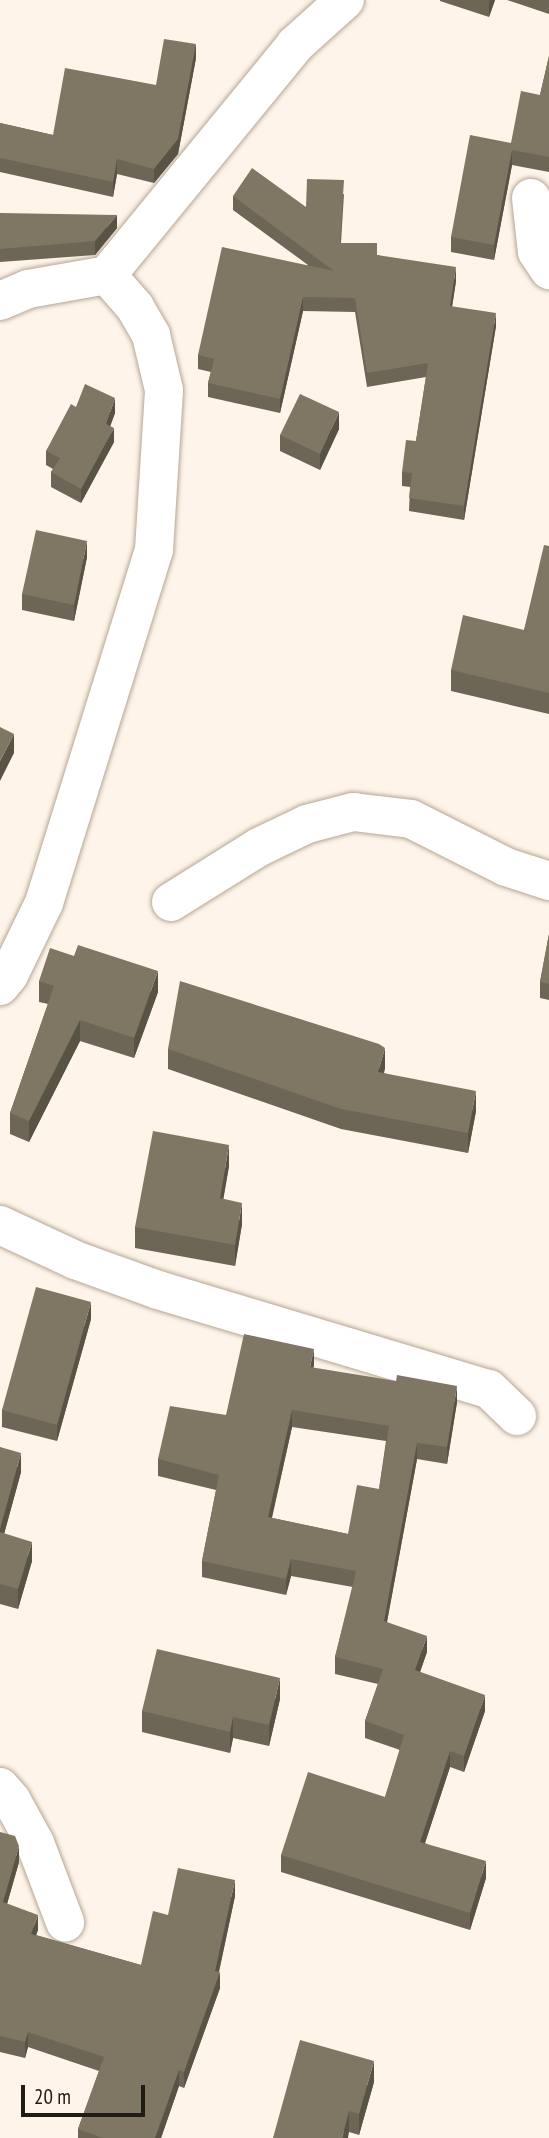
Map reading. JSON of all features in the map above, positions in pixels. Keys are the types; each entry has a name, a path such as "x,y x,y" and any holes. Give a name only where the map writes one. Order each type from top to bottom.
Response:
{"street":[{"path":"0,300 28,289 107,275 295,45 345,0"},
{"path":"531,198 537,252 549,270"},
{"path":"0,986 44,903 154,550 164,390 151,335 135,307 107,275"},
{"path":"171,902 283,835 307,824 353,812 411,819 506,867 549,881"},
{"path":"0,1225 75,1259 158,1290 489,1389 517,1416"},
{"path":"0,1787 12,1801 35,1843 65,1922"}],"building":[{"path":"164,39 196,44 178,139 154,169 117,159 113,182 0,158 0,123 53,135 65,68 156,85"},
{"path":"549,56 549,157 512,150 494,245 451,237 470,135 511,143 521,91 540,95"},
{"path":"252,168 306,207 307,179 344,180 340,243 377,243 377,255 456,267 450,306 496,313 464,506 409,498 412,473 402,472 406,440 416,441 428,363 367,373 355,298 303,297 280,399 208,383 214,359 198,355 222,247 334,271 233,196"},
{"path":"0,213 117,215 95,241 0,249"},
{"path":"85,384 115,398 106,424 114,428 81,489 51,472 60,458 46,451 71,404 76,407"},
{"path":"300,394 339,412 320,454 280,435"},
{"path":"36,530 87,541 74,605 22,594"},
{"path":"544,545 549,546 549,693 451,670 463,615 524,630"},
{"path":"0,727 14,734 0,761"},
{"path":"549,934 549,984 540,982"},
{"path":"78,945 158,971 134,1038 80,1020 29,1121 10,1113 54,986 39,981 50,948 74,956"},
{"path":"180,981 379,1044 385,1048 378,1072 476,1091 468,1133 341,1109 168,1049"},
{"path":"153,1131 229,1145 220,1198 242,1203 235,1245 135,1227"},
{"path":"36,1287 91,1302 57,1425 2,1410"},
{"path":"244,1334 314,1349 310,1367 396,1381 397,1375 457,1386 447,1447 417,1443 384,1621 427,1636 415,1670 485,1695 464,1756 450,1751 420,1842 486,1861 470,1913 281,1855 308,1772 385,1797 404,1735 365,1721 383,1669 335,1657 356,1571 291,1559 286,1579 202,1561 219,1475 158,1459 170,1406 226,1415","holes":["292,1410 389,1426 379,1489 357,1485 348,1534 268,1517"]},
{"path":"0,1447 21,1453 0,1529"},
{"path":"0,1532 32,1542 18,1589 0,1584"},
{"path":"157,1649 280,1678 269,1725 233,1717 230,1732 142,1711"},
{"path":"0,1832 15,1836 19,1846 3,1902 38,1915 31,1934 141,1965 153,1911 168,1915 178,1868 235,1880 215,1971 220,1972 184,2072 179,2070 155,2138 103,2138 78,2129 104,2057 28,2032 25,2042 0,2036"},
{"path":"300,2040 374,2061 359,2114 349,2111 342,2138 273,2138"}]}
